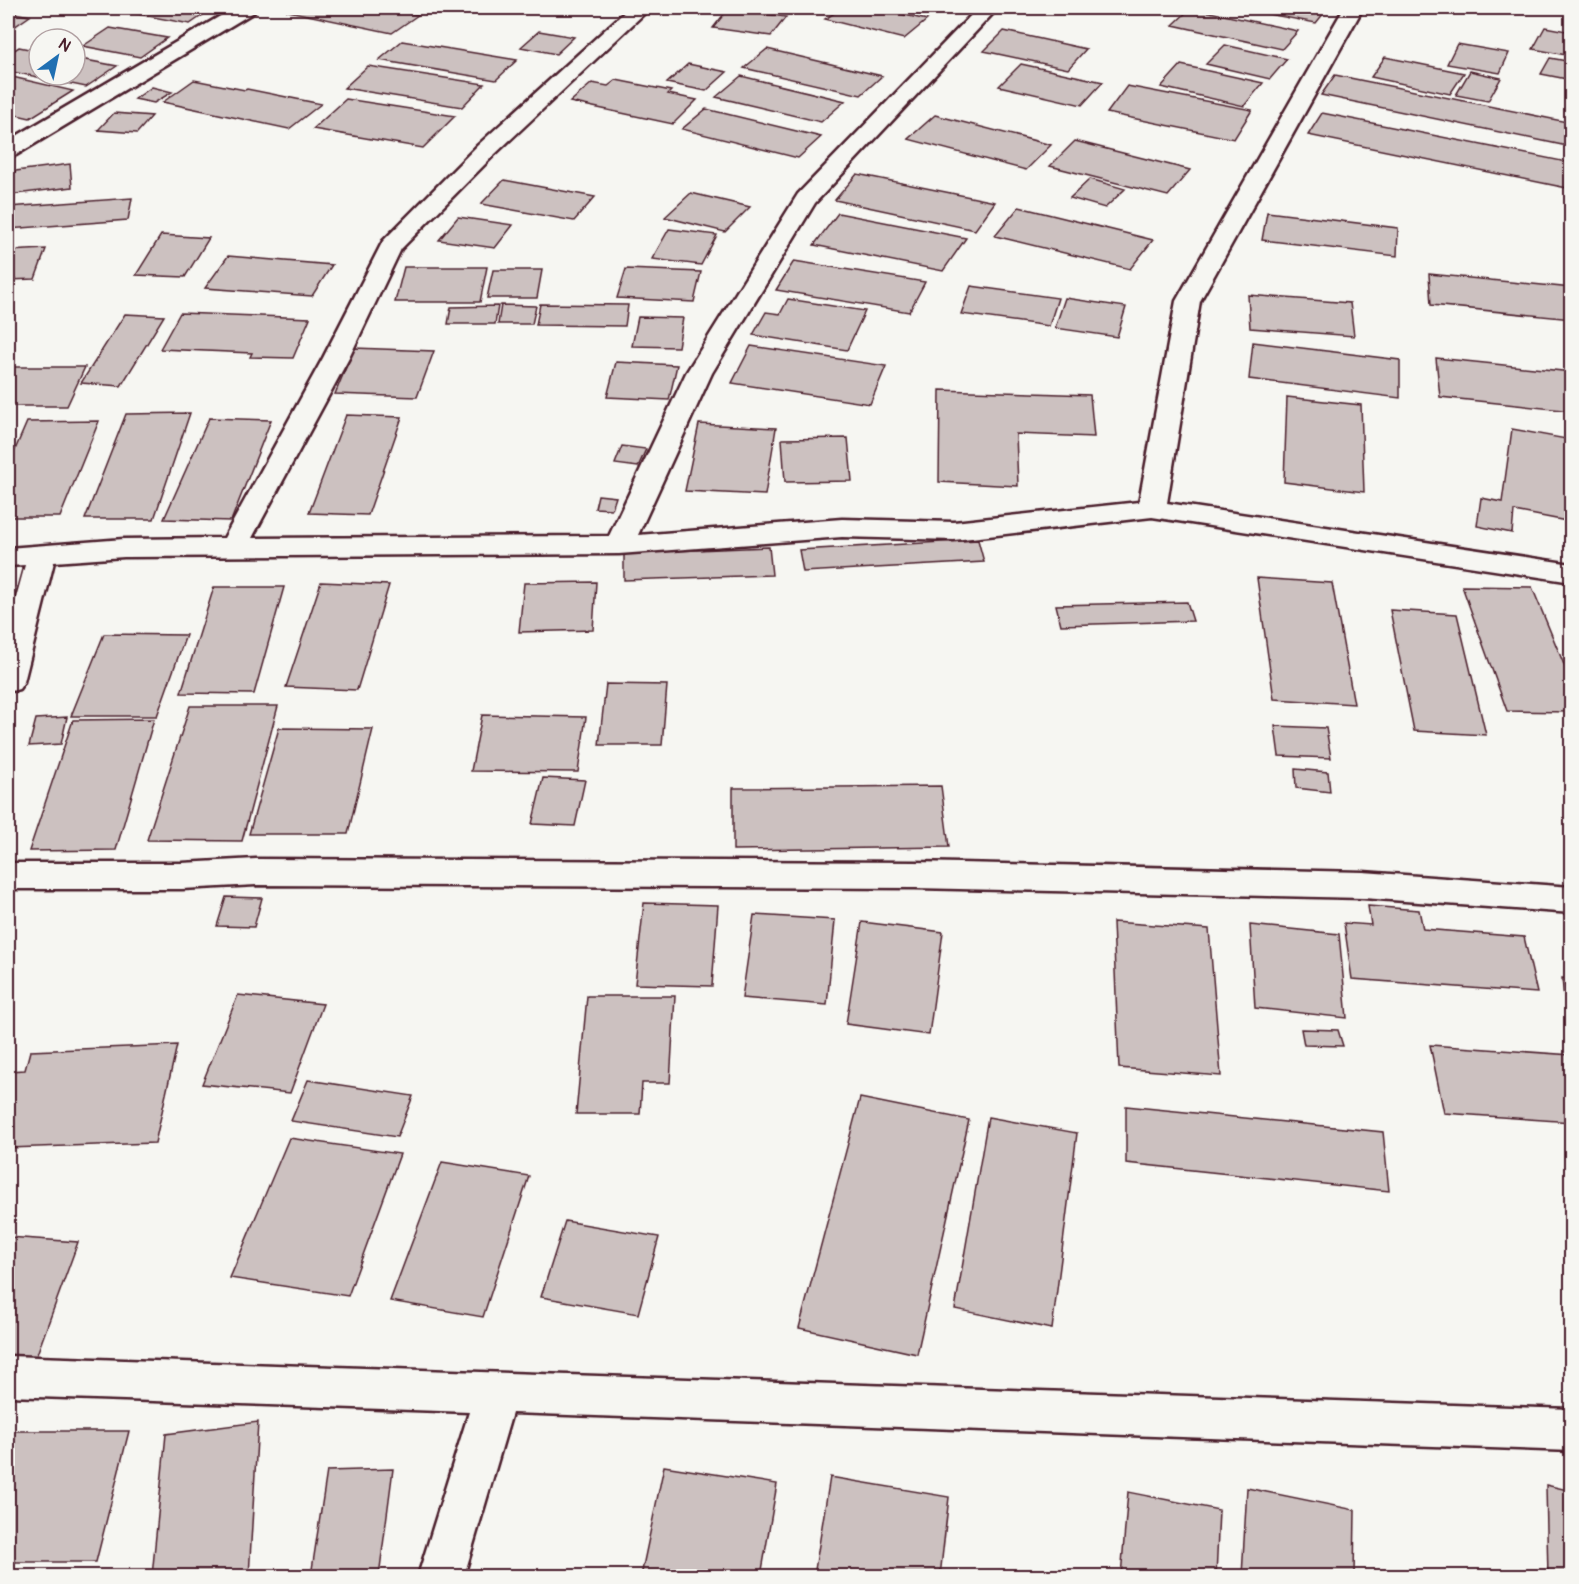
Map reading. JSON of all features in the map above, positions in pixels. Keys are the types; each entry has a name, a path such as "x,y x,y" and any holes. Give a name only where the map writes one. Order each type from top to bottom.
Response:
{"street":[{"path":"8,150 247,8"},
{"path":"234,546 336,357 390,246 486,150 640,8"},
{"path":"619,545 699,373 806,200 988,8"},
{"path":"1152,509 1188,301 1354,8"},
{"path":"8,557 124,548 619,545 842,528 954,531 1152,509 1572,573"},
{"path":"8,682 42,554"},
{"path":"8,876 182,876 256,872 915,875 1363,885 1572,900"},
{"path":"8,1376 1572,1430"},
{"path":"441,1576 496,1393"}],"building":[{"path":"147,8 213,8 190,24 137,14"},
{"path":"293,8 384,8 418,15 392,33 288,11"},
{"path":"842,8 874,8 927,20 904,39 825,19"},
{"path":"1191,8 1298,31 1282,49 1173,25"},
{"path":"1237,8 1328,8 1316,23"},
{"path":"1467,8 1504,8 1501,13"},
{"path":"728,9 786,17 771,36 713,28"},
{"path":"8,12 30,16 8,31"},
{"path":"1545,27 1572,32 1572,56 1533,49"},
{"path":"110,28 167,38 140,57 87,47 87,43"},
{"path":"539,31 574,37 556,54 521,47"},
{"path":"1004,31 1086,49 1068,69 984,51"},
{"path":"402,41 517,60 496,80 379,60"},
{"path":"1457,44 1509,53 1500,73 1447,64"},
{"path":"1225,45 1287,59 1270,79 1206,64"},
{"path":"19,47 27,49 27,75 8,71 8,54"},
{"path":"767,49 882,76 861,95 744,68"},
{"path":"1385,57 1464,73 1450,94 1371,77"},
{"path":"1550,58 1572,62 1572,80 1541,74"},
{"path":"87,60 117,66 87,86"},
{"path":"688,64 727,72 706,91 667,83"},
{"path":"1021,64 1103,82 1082,105 999,86"},
{"path":"1181,65 1263,83 1244,106 1161,87"},
{"path":"368,66 484,84 462,107 344,88"},
{"path":"1470,71 1501,78 1488,101 1456,95"},
{"path":"1335,75 1572,123 1572,147 1321,95"},
{"path":"8,76 27,80 27,87 56,87 73,91 30,118 8,113"},
{"path":"741,76 845,101 821,122 716,97"},
{"path":"194,80 321,104 289,129 163,102"},
{"path":"616,80 671,91 668,94 697,100 673,124 570,102 592,83 608,86"},
{"path":"1127,86 1252,110 1234,139 1107,113"},
{"path":"152,87 172,92 154,103 135,99"},
{"path":"346,99 455,116 423,148 313,129"},
{"path":"706,109 821,137 798,158 682,129"},
{"path":"114,113 152,116 137,133 98,130"},
{"path":"1322,113 1572,163 1572,189 1308,135"},
{"path":"935,115 1051,145 1026,170 908,139"},
{"path":"1075,141 1190,170 1168,196 1050,166"},
{"path":"70,164 72,187 8,195 8,172"},
{"path":"857,174 995,202 975,230 835,200"},
{"path":"1090,179 1125,189 1105,208 1070,198"},
{"path":"504,180 595,197 574,221 481,204"},
{"path":"691,193 750,207 725,232 665,217"},
{"path":"132,198 128,220 8,229 8,207"},
{"path":"1019,207 1153,240 1130,269 995,236"},
{"path":"1267,212 1398,228 1397,256 1262,240"},
{"path":"838,213 966,238 943,271 814,245"},
{"path":"458,217 513,225 495,248 439,240"},
{"path":"669,229 717,235 701,265 652,259"},
{"path":"161,235 209,238 185,277 136,275"},
{"path":"46,249 35,279 8,280 8,251"},
{"path":"228,256 332,265 312,296 205,288"},
{"path":"794,261 925,282 909,312 776,290"},
{"path":"404,267 487,267 480,302 395,302"},
{"path":"626,269 701,272 694,302 617,298"},
{"path":"493,270 542,270 537,298 487,298"},
{"path":"1429,274 1572,288 1572,319 1431,305"},
{"path":"971,286 1058,298 1049,326 961,314"},
{"path":"1248,295 1350,303 1354,336 1250,328"},
{"path":"1065,298 1126,307 1117,337 1055,328"},
{"path":"788,299 865,311 847,350 753,335 766,312 780,314"},
{"path":"540,304 628,305 625,326 536,325"},
{"path":"501,305 536,306 532,324 498,324"},
{"path":"498,306 495,324 448,324 451,307"},
{"path":"180,313 310,318 293,358 250,357 252,353 160,349"},
{"path":"125,314 164,316 121,386 81,383"},
{"path":"638,317 683,318 678,347 632,346"},
{"path":"1253,342 1400,360 1400,398 1249,379"},
{"path":"751,346 886,366 870,404 732,383"},
{"path":"354,348 434,351 417,397 335,394"},
{"path":"1436,358 1572,372 1572,411 1440,397"},
{"path":"616,362 677,365 669,400 607,397"},
{"path":"8,367 85,367 67,406 8,406"},
{"path":"940,390 1090,395 1094,437 1016,434 1018,486 939,482"},
{"path":"1287,397 1361,405 1364,492 1284,482"},
{"path":"190,413 154,519 85,519 126,414"},
{"path":"346,415 402,417 368,515 309,513"},
{"path":"209,418 271,420 231,521 164,519"},
{"path":"99,421 60,517 8,517 8,466 27,422"},
{"path":"699,424 776,428 765,495 685,491"},
{"path":"1512,429 1572,440 1572,522 1514,511 1512,533 1477,526 1481,498 1502,502"},
{"path":"848,438 852,481 785,482 782,439"},
{"path":"622,446 646,449 638,467 615,464"},
{"path":"598,495 616,497 612,509 595,508"},
{"path":"978,540 984,562 803,572 799,550"},
{"path":"769,547 772,575 624,580 624,553"},
{"path":"1257,578 1332,583 1354,704 1274,699"},
{"path":"321,582 389,585 357,690 286,687"},
{"path":"596,582 593,630 519,632 524,583"},
{"path":"1462,586 1532,587 1572,684 1572,712 1507,711"},
{"path":"214,587 284,587 254,694 181,693"},
{"path":"1187,602 1193,621 1061,625 1056,605"},
{"path":"1390,610 1457,614 1486,735 1414,731"},
{"path":"104,634 186,635 157,716 71,716"},
{"path":"606,684 667,685 662,745 599,745"},
{"path":"190,706 278,706 242,841 147,840"},
{"path":"482,715 586,717 578,772 471,771"},
{"path":"67,717 61,744 29,746 36,719"},
{"path":"154,719 116,850 29,851 73,720"},
{"path":"1275,726 1326,728 1331,758 1279,756"},
{"path":"279,728 373,729 348,834 249,834"},
{"path":"1295,769 1328,772 1330,792 1296,788"},
{"path":"543,778 585,780 575,826 532,824"},
{"path":"941,786 949,847 733,850 733,788"},
{"path":"226,897 262,898 254,927 217,926"},
{"path":"644,903 718,905 712,986 635,984"},
{"path":"1368,906 1419,910 1423,929 1524,937 1537,993 1352,979 1344,923 1371,925"},
{"path":"754,915 835,920 827,1005 742,998"},
{"path":"862,922 943,932 929,1035 846,1024"},
{"path":"1113,922 1209,929 1221,1076 1119,1068"},
{"path":"1250,925 1339,934 1347,1018 1255,1008"},
{"path":"1562,978 1572,979 1572,1032 1567,1032"},
{"path":"238,995 323,1004 290,1093 202,1084"},
{"path":"587,996 675,996 670,1083 642,1083 640,1114 576,1114"},
{"path":"1301,1029 1338,1030 1343,1046 1304,1045"},
{"path":"177,1045 155,1143 8,1148 8,1071 25,1070 30,1051"},
{"path":"1430,1045 1572,1055 1572,1122 1444,1113"},
{"path":"308,1080 413,1096 397,1137 291,1121"},
{"path":"860,1098 969,1120 917,1354 799,1328"},
{"path":"1126,1106 1383,1132 1389,1191 1126,1163"},
{"path":"988,1117 1077,1133 1052,1329 955,1309"},
{"path":"289,1138 400,1154 348,1296 230,1278"},
{"path":"442,1162 529,1176 483,1317 390,1301"},
{"path":"565,1221 659,1237 638,1314 541,1297"},
{"path":"8,1237 78,1242 36,1357 8,1355"},
{"path":"258,1422 249,1576 152,1576 166,1434"},
{"path":"8,1431 129,1431 96,1562 8,1562"},
{"path":"664,1466 777,1484 761,1576 641,1576"},
{"path":"393,1469 379,1576 311,1576 327,1471"},
{"path":"830,1477 949,1497 940,1576 814,1576"},
{"path":"1546,1485 1572,1491 1572,1576 1548,1576"},
{"path":"1247,1488 1355,1510 1354,1576 1242,1576"},
{"path":"1128,1492 1219,1510 1216,1576 1121,1576"}]}
